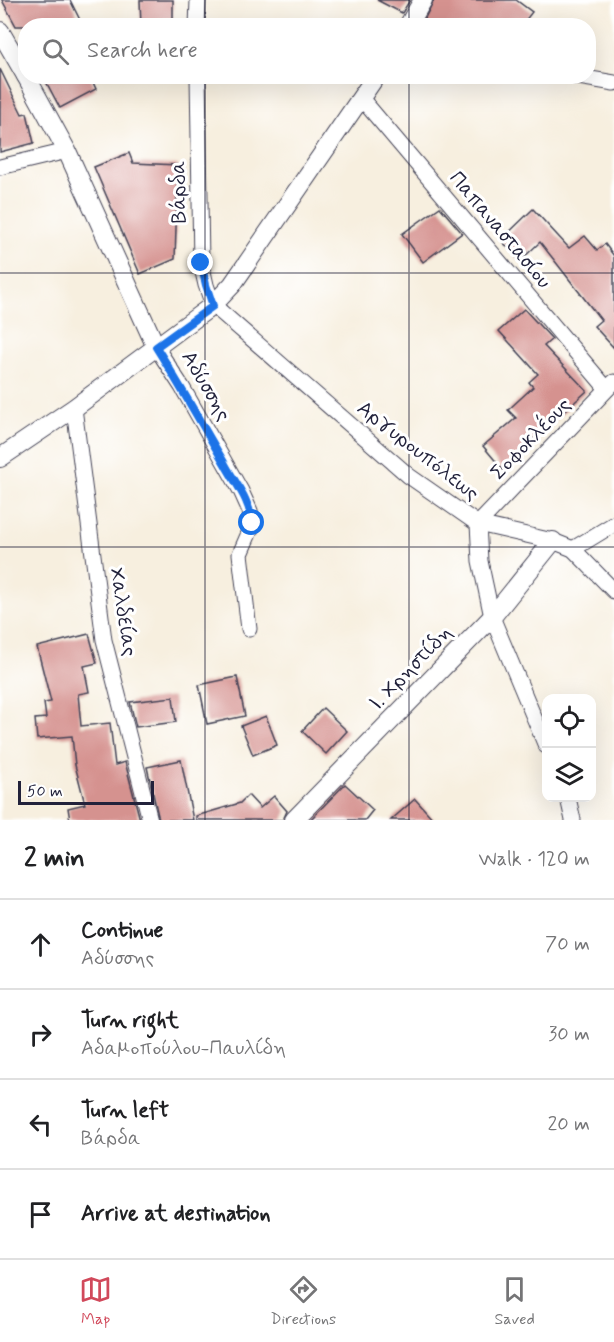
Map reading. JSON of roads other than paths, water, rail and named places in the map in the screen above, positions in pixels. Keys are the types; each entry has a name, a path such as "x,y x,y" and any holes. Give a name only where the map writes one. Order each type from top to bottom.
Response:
{"street":[{"path":"197,18 198,0"},
{"path":"413,18 423,0"},
{"name":"Αδύσσης","path":"0,31 18,62"},
{"path":"596,80 614,83"},
{"name":"Αδύσσης","path":"30,84 67,151 156,347 182,387 241,491 250,512 252,523 240,554 249,629"},
{"name":"Βάρδα","path":"198,84 201,263 213,306"},
{"path":"0,458 74,408 213,306 232,285 371,84"},
{"name":"Παπαναστασίου","path":"361,98 611,385"},
{"path":"0,167 67,151"},
{"name":"Αργυρουπόλεως","path":"213,306 409,476 478,524 553,541 573,549 614,591"},
{"name":"Σοφοκλέους","path":"478,524 611,385"},
{"name":"Χαλδείας","path":"74,408 104,640 150,820"},
{"path":"478,524 480,561 492,617 542,736"},
{"path":"573,549 614,524"},
{"name":"Ι. Χρηστίδη","path":"294,820 492,617 553,541"},
{"path":"569,802 573,820"}]}
